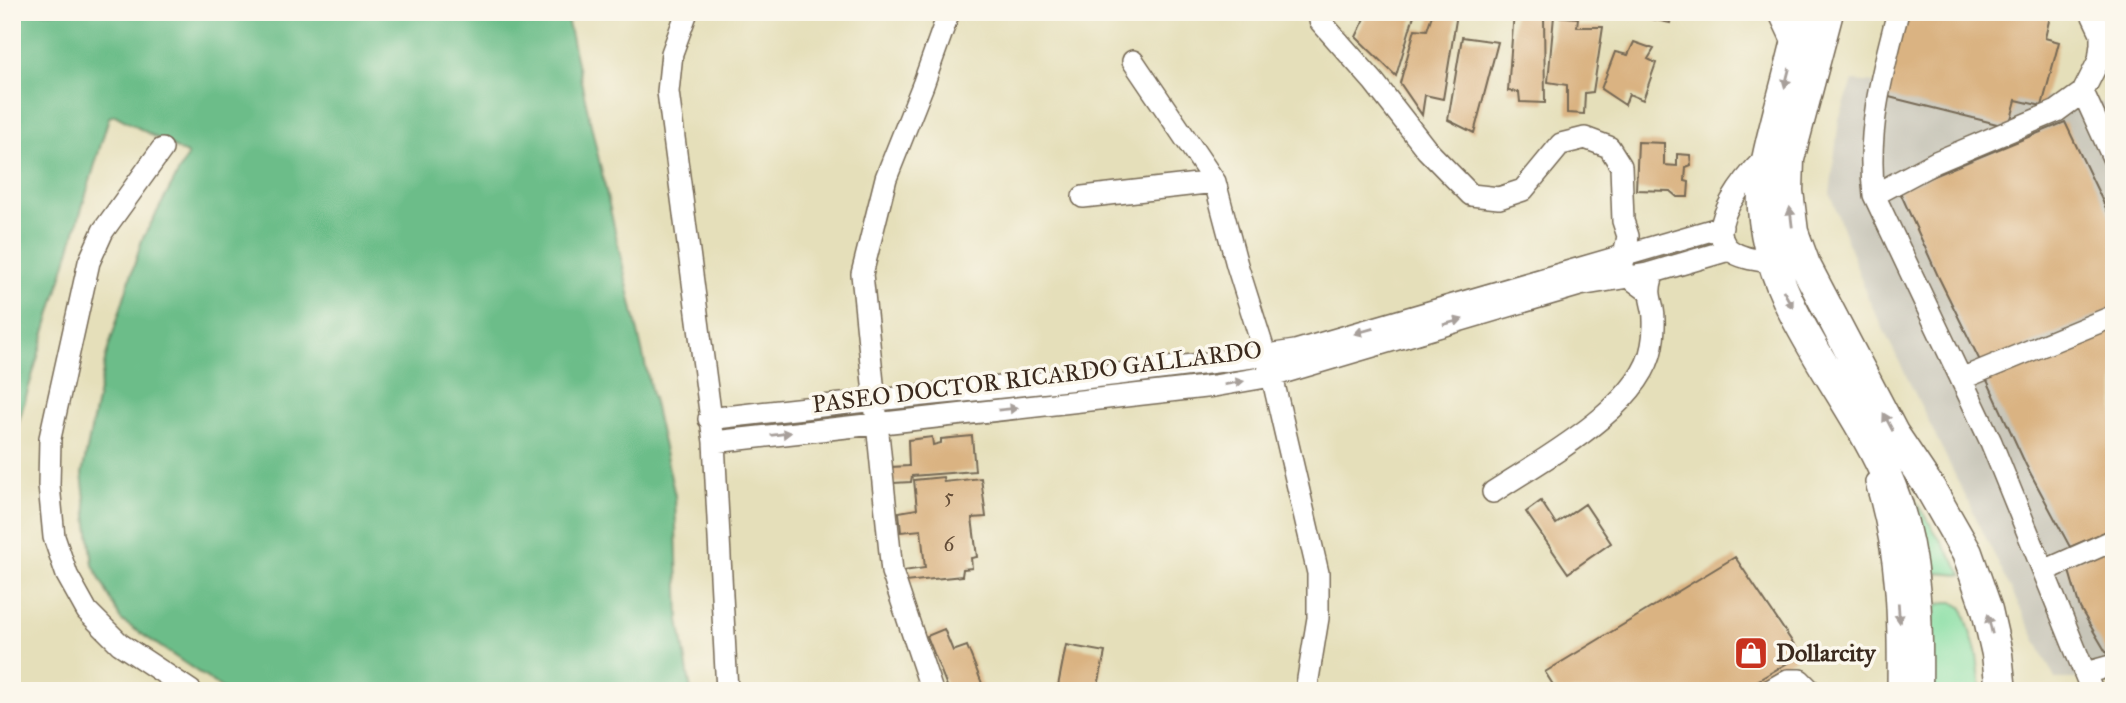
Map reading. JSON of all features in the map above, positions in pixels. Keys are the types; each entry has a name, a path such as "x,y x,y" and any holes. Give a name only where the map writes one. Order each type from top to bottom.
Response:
{"highway":[{"path":"1804,12 1766,157 1763,208 1772,262 1782,290 1860,426 1890,485 1903,525 1918,618 1917,691"},
{"path":"1828,12 1789,159 1788,191 1793,232 1805,265 1893,433 1930,488 1967,553 1987,610 1997,654 2001,691"}],"street":[{"path":"687,12 672,53 668,92 714,442 727,691"},
{"path":"932,691 892,572 862,274 886,178 949,12"},
{"path":"1779,12 1796,46"},
{"path":"1898,12 1877,93 1871,176 1874,195 1991,442 2089,682 2114,665"},
{"path":"1874,195 1936,162 2057,111 2083,92 2099,60 2101,44 2101,33 2091,12"},
{"path":"1320,21 1374,82 1427,150 1471,195 1499,198 1522,190 1561,144 1585,138 1609,147 1621,166 1627,256 1651,282"},
{"path":"1133,61 1215,182 1237,265 1269,366 1318,573 1318,618 1306,691"},
{"path":"2083,92 2114,160"},
{"path":"162,149 103,231 89,262 50,438 49,485 54,537 66,575 87,611 120,644 191,691"},
{"path":"1766,157 1740,187 1728,206 1722,227 1722,240 1729,250 1742,257 1772,262"},
{"path":"1083,197 1215,182"},
{"name":"PASEO DOCTOR RICARDO GALLARDO","path":"714,442 1214,386 1269,366 1295,351 1722,227"},
{"path":"1493,492 1592,426 1618,405 1637,383 1652,349 1654,311 1651,282 1654,262 1645,250"},
{"path":"1651,282 1729,250"},
{"path":"1961,379 2114,316"},
{"name":"PASEO DOCTOR RICARDO GALLARDO","path":"709,419 874,399 1269,366"},
{"path":"1860,426 1881,497 1896,570 1900,622 1898,691"},
{"path":"2044,571 2114,540"},
{"path":"1769,691 1788,680 1800,680 1811,691"}],"shaded area":[{"path":"1853,81 2114,104 2114,673 2088,679 2055,679 1868,298 1830,194 1839,119"}],"green space":[{"path":"12,12 572,12 567,19 675,496 679,620 691,691 226,691 121,620 93,565 82,474 106,356 142,240 188,155 115,115 109,117 12,444"},
{"path":"1896,475 1963,575 1938,573 1922,579"},
{"path":"1953,602 1963,608 1977,655 1981,691 1932,691 1930,630 1937,605"}],"building":[{"path":"1368,12 1415,12 1396,76 1356,37"},
{"path":"1433,12 1457,14 1443,99 1425,95 1422,115 1400,83 1415,29 1427,30"},
{"path":"1514,12 1544,14 1545,103 1520,102 1519,92 1508,91"},
{"path":"1654,12 1672,12 1670,23 1652,19"},
{"path":"1906,12 2051,12 2045,38 2059,42 2042,106 2016,100 2009,127 1885,96"},
{"path":"1554,16 1578,18 1577,27 1603,27 1593,92 1585,93 1584,114 1567,113 1567,85 1548,82"},
{"path":"1462,37 1498,42 1474,133 1448,120"},
{"path":"1634,42 1654,49 1648,59 1656,63 1643,100 1629,94 1625,105 1601,89 1615,52 1628,55"},
{"path":"2065,122 2114,225 2114,308 1982,365 1899,190"},
{"path":"1638,142 1664,143 1664,165 1677,166 1677,154 1690,155 1691,165 1686,167 1685,181 1689,182 1688,197 1677,197 1670,191 1636,190"},
{"path":"2114,323 2114,528 2070,547 2026,465 1986,378"},
{"path":"972,436 975,471 912,476 911,482 893,483 891,467 909,466 908,440 932,437 933,445 941,443 941,439"},
{"path":"943,477 944,482 981,478 986,517 972,518 977,557 971,558 972,568 963,569 962,576 905,582 903,571 925,568 921,530 901,532 899,512 917,509 914,480"},
{"path":"1541,501 1556,524 1585,504 1611,543 1568,573 1526,512"},
{"path":"2114,545 2114,651 2107,654 2080,608 2067,564"},
{"path":"1735,557 1801,655 1740,691 1557,691 1545,672"},
{"path":"944,629 953,651 967,646 985,691 949,691 927,636"},
{"path":"1066,645 1105,652 1097,691 1057,691"}],"place":[{"name":"Dollarcity","path":"1751,653"}]}
